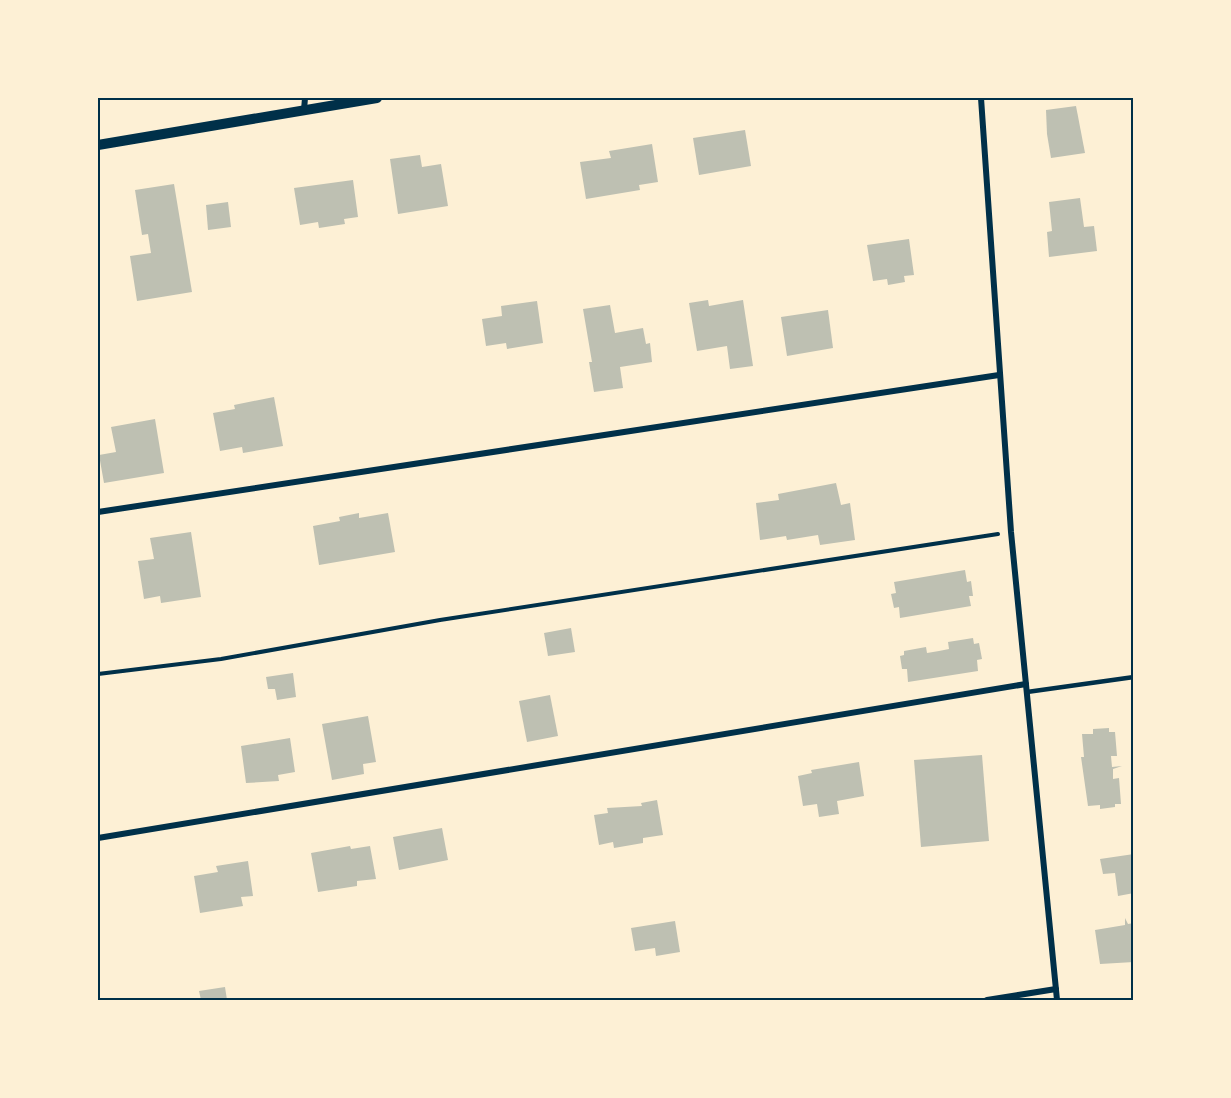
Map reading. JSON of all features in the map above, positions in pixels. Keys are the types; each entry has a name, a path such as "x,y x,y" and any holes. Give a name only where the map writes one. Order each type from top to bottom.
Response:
{"street":[{"path":"304,110 305,98"},
{"path":"98,145 377,98"},
{"path":"981,98 1011,532 1057,1000"},
{"path":"98,512 999,375"},
{"path":"98,838 1026,684"},
{"path":"987,1000 1056,989"}],"lane":[{"path":"1026,692 1134,677"}],"path":[{"path":"98,674 221,659 440,620 1011,532"}],"building":[{"path":"1076,106 1085,153 1051,158 1046,110"},
{"path":"745,130 751,166 699,175 693,138"},
{"path":"652,144 658,182 639,185 640,190 586,199 580,162 611,158 609,151"},
{"path":"420,155 422,167 441,164 448,206 398,214 390,159"},
{"path":"353,180 358,217 344,219 345,224 319,228 318,222 300,225 294,188"},
{"path":"174,184 192,292 137,301 130,256 151,253 148,234 142,235 135,190"},
{"path":"1080,198 1084,227 1094,226 1097,251 1049,257 1047,232 1052,231 1049,202"},
{"path":"228,202 231,227 208,230 206,205"},
{"path":"909,239 914,275 904,276 905,282 888,285 887,279 873,281 867,245"},
{"path":"708,300 709,306 743,300 753,366 730,369 727,346 697,351 689,303"},
{"path":"537,301 543,343 507,349 506,343 486,346 482,319 502,316 501,306"},
{"path":"610,305 615,333 643,328 646,344 650,343 652,362 620,367 623,388 594,392 589,362 592,362 583,309"},
{"path":"828,310 833,348 787,356 781,317"},
{"path":"274,397 283,446 243,453 242,447 220,451 213,413 235,409 234,405"},
{"path":"155,419 164,473 104,483 99,455 116,452 111,427"},
{"path":"836,483 841,505 850,503 855,540 820,545 818,535 787,540 786,536 760,540 756,503 779,500 778,494"},
{"path":"359,513 359,518 388,513 395,552 319,565 313,526 340,521 339,517"},
{"path":"191,532 201,597 161,603 160,596 144,599 138,561 154,559 150,538"},
{"path":"965,570 967,582 971,581 973,596 969,596 971,606 900,618 899,607 894,608 891,594 896,593 894,582"},
{"path":"571,628 575,652 548,656 544,633"},
{"path":"973,638 974,644 979,643 982,659 977,660 978,671 908,682 907,669 902,669 900,656 904,655 904,651 926,647 927,653 939,651 949,649 948,642"},
{"path":"293,673 296,697 277,700 275,689 268,689 266,677"},
{"path":"550,695 558,736 527,742 519,701"},
{"path":"368,716 376,762 363,764 364,774 332,780 322,724"},
{"path":"1109,728 1109,732 1115,732 1117,756 1111,756 1112,767 1122,766 1113,769 1113,779 1119,778 1121,804 1100,809 1100,805 1088,806 1081,757 1084,757 1082,734 1093,734 1093,729"},
{"path":"290,738 295,772 278,775 279,781 246,783 241,746"},
{"path":"982,755 989,841 921,847 914,760"},
{"path":"859,762 864,796 837,801 839,814 819,817 817,804 803,806 798,776 812,773 811,770"},
{"path":"657,800 663,835 643,838 643,843 614,848 613,842 599,845 594,815 608,813 607,808 642,806 641,803"},
{"path":"442,828 448,860 399,870 393,837"},
{"path":"350,846 351,849 370,846 376,879 357,881 357,886 318,892 311,853"},
{"path":"1134,854 1134,893 1118,896 1115,873 1103,874 1100,859"},
{"path":"248,861 253,896 241,897 243,906 200,913 194,876 218,872 216,866"},
{"path":"1125,918 1128,924 1134,923 1134,962 1100,964 1095,930 1125,925"},
{"path":"675,921 680,952 656,956 655,948 635,951 631,928"},
{"path":"225,987 227,1000 201,1000 199,991"}]}
